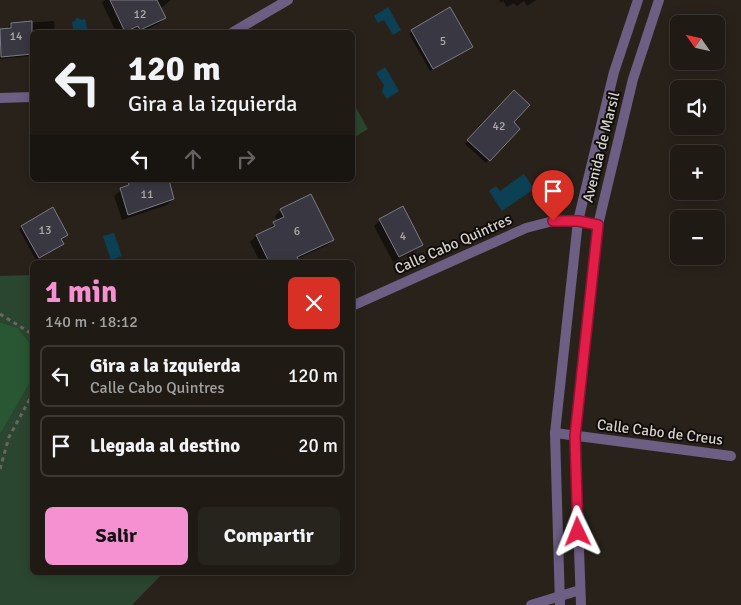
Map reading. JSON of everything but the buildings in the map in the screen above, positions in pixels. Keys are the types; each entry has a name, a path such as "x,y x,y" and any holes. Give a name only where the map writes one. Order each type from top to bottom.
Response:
{"street":[{"path":"236,30 288,0"},
{"name":"Avenida de Marsil","path":"560,601 560,538 555,433 578,221 614,72 638,0"},
{"name":"Avenida de Marsil","path":"581,605 575,436 598,225 633,79 660,0"},
{"path":"0,98 30,98"},
{"name":"Calle Cabo Quintres","path":"355,305 526,228 553,221 578,221 598,225"},
{"name":"Calle Cabo de Creus","path":"555,433 731,456"},
{"path":"531,605 560,601 580,590"}],"path":[{"path":"0,314 30,333"},
{"path":"0,470 9,437 30,399"}],"green space":[{"path":"355,106 368,129 355,137"},
{"path":"30,275 30,343 18,328 0,322 0,276"},
{"path":"0,322 18,328 30,343 30,382 0,435"},
{"path":"30,382 30,575 161,575 132,605 0,605 0,435"}],"water":[{"path":"388,7 401,30 393,35 384,20 378,23 374,16"},
{"path":"77,17 81,20 85,19 88,30 74,30 72,22"},
{"path":"385,67 399,91 387,99 382,92 384,85 376,73"},
{"path":"524,174 534,189 502,211 489,191 496,186 500,191"},
{"path":"114,233 122,256 111,260 103,236"}],"route":[{"path":"553,221 578,221 598,225 575,436 578,532"}]}
